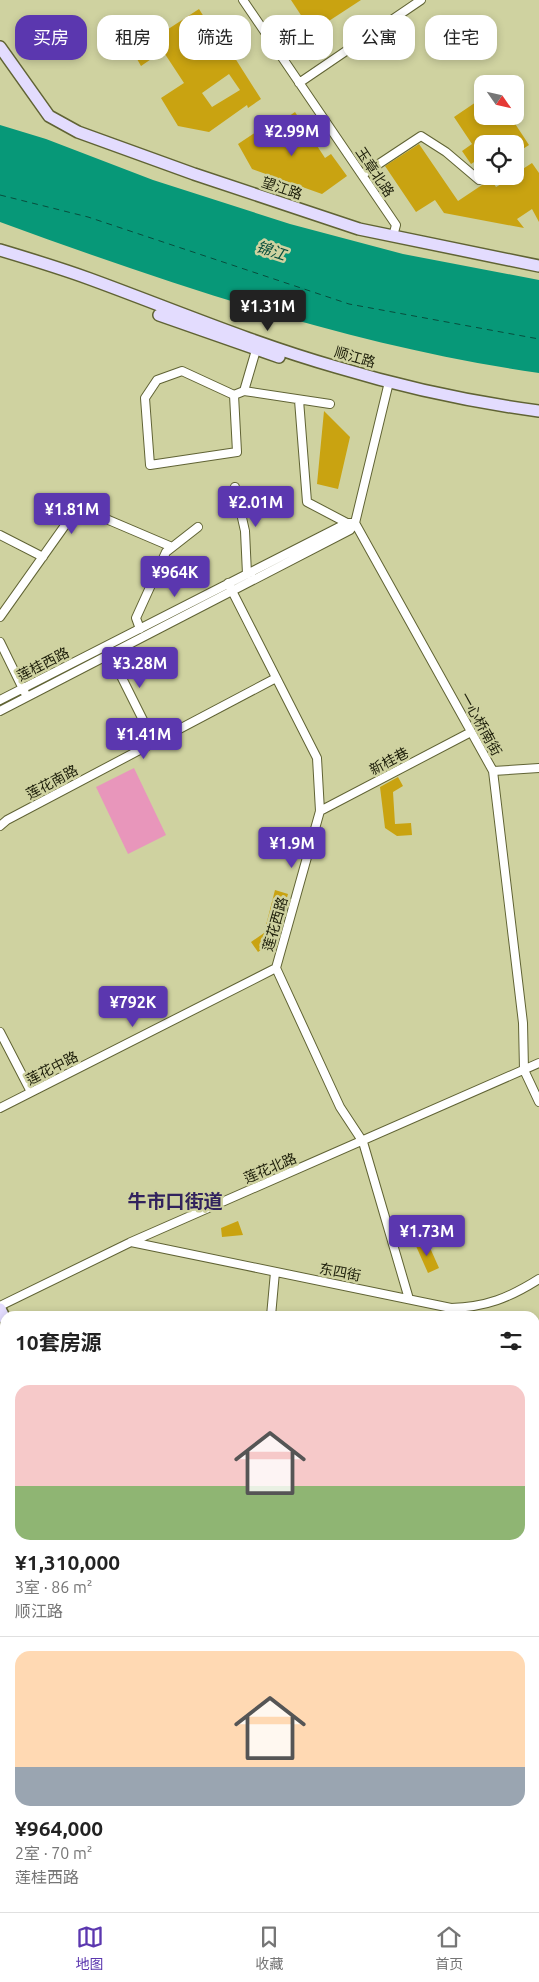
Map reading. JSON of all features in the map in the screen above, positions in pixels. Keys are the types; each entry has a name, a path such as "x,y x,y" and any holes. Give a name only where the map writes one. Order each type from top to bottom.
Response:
{"main road":[{"name":"望江路","path":"0,46 49,116 78,132 194,174 350,226 539,266"},
{"name":"顺江路","path":"0,250 88,278 270,346 388,385 495,405 539,411"},
{"name":"顺江路","path":"0,258 86,286 256,350 494,412 539,419"}],"street":[{"name":"玉章北路","path":"243,0 396,224 393,236"},
{"path":"299,83 412,2 421,0"},
{"path":"362,176 420,136 446,152 474,176"},
{"path":"244,391 256,350"},
{"path":"182,371 234,396 237,452 150,465 145,398 157,380 182,371"},
{"path":"299,400 307,502 351,523 388,385"},
{"path":"234,396 244,391 330,404"},
{"path":"235,488 245,531 247,574"},
{"path":"0,617 78,507 172,547"},
{"name":"莲桂西路","path":"0,711 110,654 230,587 247,574 351,523"},
{"name":"莲桂西路","path":"0,700 140,629 350,530 351,523"},
{"name":"一心桥南街","path":"351,523 493,771 522,1024 524,1070 539,1102"},
{"path":"140,629 136,618 166,552 198,527"},
{"path":"0,535 43,557"},
{"name":"莲花西路","path":"230,587 317,758 320,811 276,968 340,1106 363,1142 409,1299"},
{"path":"0,642 26,697"},
{"path":"107,646 154,742"},
{"name":"莲花南路","path":"0,826 7,820 276,678"},
{"name":"新桂巷","path":"320,811 471,732"},
{"path":"493,771 539,768"},
{"name":"莲花中路","path":"0,1108 276,968"},
{"path":"0,1032 32,1092"},
{"name":"莲花北路","path":"0,1308 131,1242 363,1142 539,1063"},
{"name":"东四街","path":"131,1242 450,1308 470,1308 509,1297 539,1279"},
{"path":"271,1311 275,1272"}],"shaded area":[{"path":"134,768 166,835 128,854 96,787"}],"water":[{"name":"锦江","path":"0,125 46,139 153,180 290,224 403,254 539,280 539,373 401,347 333,330 199,291 0,222"}],"building":[{"path":"291,0 361,0 333,18 333,15 301,15"},
{"path":"199,9 203,15 190,15"},
{"path":"179,22 179,60 236,60 261,99 248,108 247,105 209,132 178,126 161,98 184,83 169,60 169,29","holes":["229,74 240,90 212,107 202,93"]},
{"path":"138,60 150,60 141,66"},
{"path":"474,103 474,125 516,125 522,135 474,135 474,162 471,164 462,151 472,144 454,117"},
{"path":"295,112 325,158 331,154 347,176 322,194 252,169 238,144 256,132 259,137"},
{"path":"524,137 529,145 524,148"},
{"path":"419,144 458,201 482,185 495,185 496,187 499,185 524,185 524,168 532,163 539,173 539,222 532,209 517,219 524,228 444,213 435,200 416,212 385,166"},
{"path":"324,411 350,437 338,489 317,484"},
{"path":"398,777 403,786 393,792 395,824 411,823 412,835 397,836 385,828 380,787"},
{"path":"275,890 288,894 275,940 258,952 251,942 264,933"},
{"path":"238,1221 243,1235 222,1237 221,1228"},
{"path":"427,1241 439,1268 428,1273 416,1246"}],"ferry route":[{"path":"0,195 88,217 349,304 539,339"}],"district":[{"name":"牛市口街道","path":"175,1201"}]}
